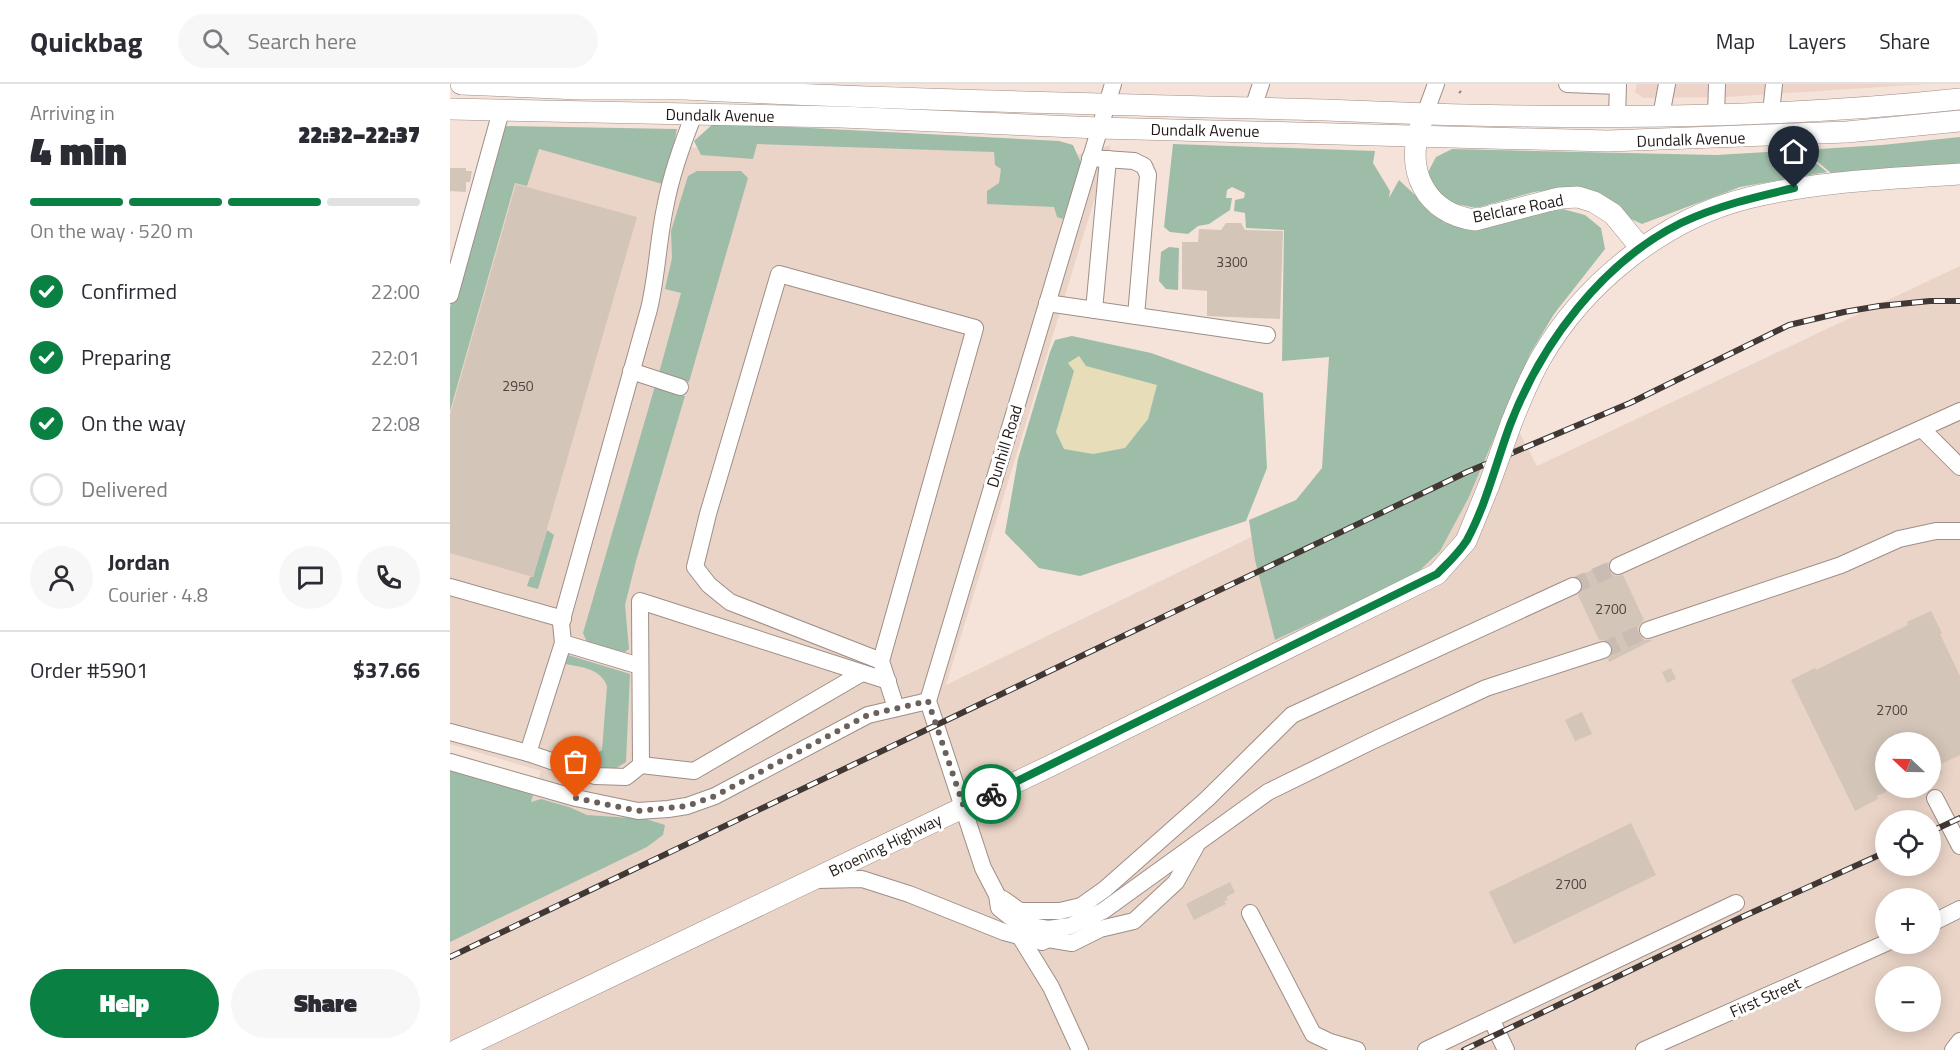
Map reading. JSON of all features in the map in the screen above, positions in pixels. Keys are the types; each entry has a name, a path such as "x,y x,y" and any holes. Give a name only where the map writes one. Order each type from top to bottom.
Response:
{"main road":[{"name":"Dundalk Avenue","path":"461,84 1110,94 1253,108 1617,117 1716,116 1898,106 1960,99"},
{"name":"Dundalk Avenue","path":"450,109 841,117 1099,128 1608,141 1847,132 1960,121"},
{"path":"1772,113 1774,136"},
{"name":"Belclare Road","path":"1425,114 1416,137 1415,162 1419,183 1442,208 1462,218 1475,220 1559,198 1578,197 1594,202 1613,214 1641,248"},
{"name":"Broening Highway","path":"457,1050 964,807 1437,574 1466,541 1489,485 1510,424 1542,356 1559,331 1602,281 1641,248 1680,224 1746,198 1794,188 1846,181 1960,174"}],"street":[{"path":"1253,108 1261,84"},
{"name":"Belclare Road","path":"1425,114 1436,84"},
{"path":"1567,84 1617,85 1617,117"},
{"path":"1661,116 1667,84"},
{"path":"1716,116 1717,84"},
{"path":"1772,113 1774,84"},
{"path":"577,112 579,86"},
{"name":"Dunhill Road","path":"928,701 1110,94"},
{"path":"450,295 457,242 501,111"},
{"path":"528,753 562,643 563,619 656,282 665,207 676,161 694,114"},
{"path":"1090,158 1134,161 1144,166 1148,175 1136,316"},
{"path":"1094,310 1108,159"},
{"path":"881,661 730,602 709,585 695,567 708,514 779,274 975,328 881,661 896,708"},
{"path":"1047,303 1267,335"},
{"path":"631,371 680,387"},
{"path":"1618,566 1960,411"},
{"path":"1922,429 1960,467"},
{"path":"1648,630 1841,565 1899,539 1936,531 1960,531"},
{"path":"812,880 862,879 909,894 1004,932 1019,923 1081,906 1105,889 1207,799 1292,715 1573,586"},
{"path":"450,587 563,619"},
{"path":"641,765 640,601 888,681"},
{"path":"562,643 640,666"},
{"path":"1019,923 1048,929 1070,926 1103,911 1268,792 1486,688 1603,650"},
{"path":"450,732 528,753 595,776 626,777 641,765 694,771 862,673"},
{"path":"450,762 576,798 638,811 668,809 687,806 715,796 868,715 928,701 983,868 997,895 999,908 1019,923 1048,939 1072,943 1100,930 1134,921 1176,882 1200,839"},
{"path":"1935,798 1960,846"},
{"path":"1426,1050 1736,903"},
{"path":"1941,918 1960,909"},
{"path":"1250,913 1323,1050"},
{"path":"1019,923 1080,1050"},
{"name":"First Street","path":"1644,1050 1875,948"},
{"path":"1491,1019 1506,1050"},
{"path":"1313,1034 1357,1050"},
{"path":"1953,1050 1960,1041"}],"path":[{"path":"1459,93 1462,90"}],"shaded area":[{"path":"1637,84 1927,84 1726,97 1643,98 1635,92"},
{"path":"505,134 673,135 677,146 697,148 710,137 1077,155 1111,145 946,685 1334,497 1393,191 1537,466 1960,266 1960,1050 450,1050 450,935 533,795 541,771 450,744 450,325"}],"green space":[{"path":"714,123 1059,141 1073,145 1081,163 1063,219 1057,217 1054,207 987,204 987,191 999,183 1001,169 995,165 994,152 757,144 753,159 701,155 694,141"},
{"path":"501,126 677,129 666,185 539,149 527,186 515,183 450,411 450,307"},
{"path":"1960,137 1960,165 1831,173 1803,150 1882,145"},
{"path":"1173,144 1375,151 1373,163 1390,191 1389,198 1399,180 1445,223 1461,226 1559,208 1585,215 1601,228 1605,249 1554,314 1530,354 1468,499 1440,551 1415,575 1275,640 1255,560 1249,520 1296,500 1322,468 1329,357 1282,361 1284,230 1246,228 1245,213 1234,211 1235,200 1244,198 1245,193 1232,187 1227,190 1226,198 1232,198 1230,210 1209,224 1198,226 1188,234 1170,232 1164,227"},
{"path":"1452,149 1716,155 1801,150 1827,172 1740,187 1642,224 1563,188 1534,192 1476,208 1456,204 1434,192 1428,172 1436,157"},
{"path":"697,171 741,171 748,178 689,382 659,373 681,293 665,289 672,258 671,231 688,176"},
{"path":"1169,247 1179,248 1178,290 1166,289 1159,281 1161,252"},
{"path":"1072,336 1151,353 1263,393 1267,468 1246,521 1080,576 1039,568 1005,533 1018,459 1050,352 1055,340"},
{"path":"655,386 685,396 625,605 629,649 625,652 602,648 587,642 583,633"},
{"path":"547,530 554,535 538,589 527,586 530,577 533,577"},
{"path":"568,655 630,674 626,762 610,772 582,764 581,759 592,757 602,750 607,686 596,672 565,664"},
{"path":"450,769 533,795 531,802 541,799 587,815 646,819 665,825 663,835 647,847 450,942"}],"sand":[{"path":"1079,356 1086,366 1157,385 1148,419 1125,448 1093,454 1064,449 1056,432 1074,371 1068,363"}],"building":[{"path":"450,168 466,168 466,171 472,171 470,182 466,182 466,192 450,191"},
{"path":"516,184 637,217 533,577 450,553 450,415"},
{"path":"1226,223 1241,223 1245,230 1283,231 1280,319 1207,316 1207,291 1182,289 1182,242 1198,242 1199,229 1221,230"},
{"path":"1609,562 1608,570 1611,574 1623,575 1644,620 1638,627 1638,634 1645,640 1653,640 1609,662 1613,646 1606,640 1599,640 1578,595 1583,586 1582,581 1577,577"},
{"path":"1931,611 1960,676 1960,755 1941,764 1941,732 1875,732 1875,798 1878,799 1855,811 1791,680 1908,625 1907,622"},
{"path":"1671,668 1676,679 1667,683 1662,672"},
{"path":"1582,712 1592,734 1575,741 1565,720"},
{"path":"1631,823 1656,875 1514,944 1489,892"},
{"path":"1230,882 1235,892 1226,897 1228,900 1224,901 1226,904 1194,920 1186,904"}],"tunnel":[{"path":"1573,586 1618,566"},
{"path":"1603,650 1648,630"}],"railway":[{"path":"450,957 1467,472 1630,403 1789,325 1879,306 1930,301 1960,301"},
{"path":"1941,827 1960,818"},
{"path":"1464,1050 1742,917 1875,857"}],"way so far":[{"path":"576,798 638,811 687,806 715,796 868,715 928,701 964,807 991,794"}],"route":[{"path":"991,794 1437,574 1466,541 1510,424 1542,356 1559,331 1602,281 1641,248 1680,224 1746,198 1794,188"}]}
